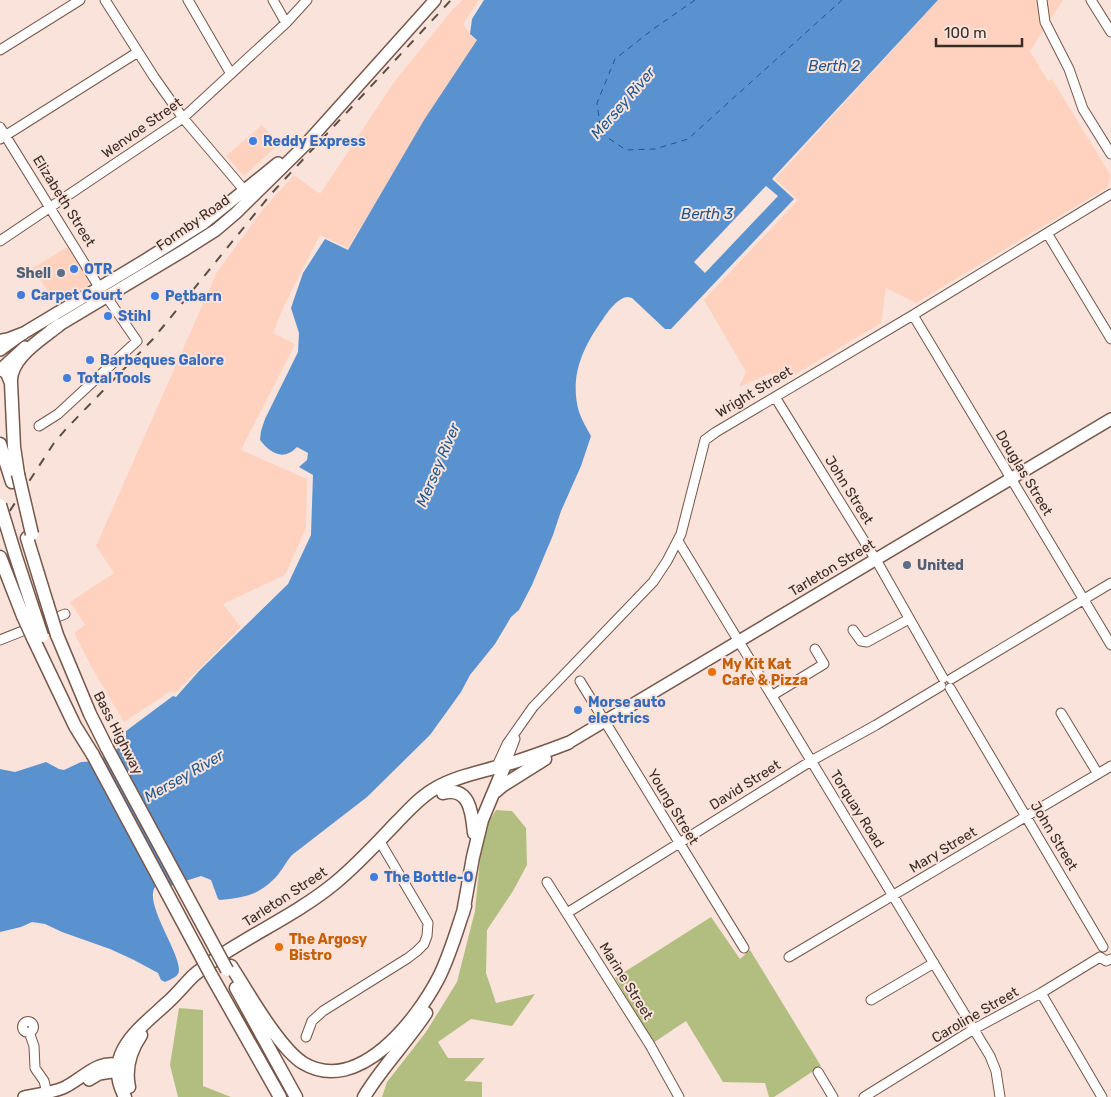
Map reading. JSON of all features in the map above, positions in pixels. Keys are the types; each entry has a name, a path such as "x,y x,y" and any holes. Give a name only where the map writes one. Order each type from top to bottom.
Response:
{"highway":[{"path":"15,478 12,374 20,359 59,325"},
{"path":"0,341 22,334"},
{"path":"0,369 7,374 11,383"},
{"name":"Bass Highway","path":"0,444 15,478 57,634 90,714 198,918 229,968"},
{"path":"0,504 15,554 28,614"},
{"path":"0,557 28,614 75,726 93,755 211,975 280,1097"},
{"name":"Tarleton Street","path":"412,808 443,792 568,743"},
{"name":"Tarleton Street","path":"121,1068 137,1041 166,1004 193,976 326,890 346,873 425,795 438,787 468,775 499,771 545,759 568,743"},
{"path":"494,794 502,786 545,759"},
{"path":"364,1097 371,1085 417,1026 433,1001 454,955 482,820 494,794 499,771"},
{"path":"473,857 474,833 478,811 499,771"},
{"path":"443,792 461,794 466,799 471,810 474,833"},
{"path":"229,968 282,1043 293,1055 313,1068 336,1072 348,1070 370,1059 414,1017 440,975 464,906"},
{"path":"229,968 296,1097"},
{"path":"237,1022 271,1097"},
{"path":"121,1068 120,1084 125,1097"},
{"path":"121,1068 132,1097"}],"main road":[{"name":"Formby Road","path":"0,350 22,334 169,260 216,230 318,124 428,0"},
{"name":"Formby Road","path":"0,369 25,347 59,325 103,292 224,208 247,196 305,145 435,0"},
{"name":"Tarleton Street","path":"568,743 1111,419"},
{"path":"24,1097 73,1091 99,1074 121,1068"}],"street":[{"path":"0,50 80,0"},
{"path":"105,0 138,52 184,118 247,196"},
{"path":"111,0 154,68 160,84"},
{"path":"188,0 231,74"},
{"path":"274,0 286,23"},
{"name":"Wenvoe Street","path":"0,241 184,118 286,23 307,0"},
{"path":"1042,0 1046,24 1069,69 1084,109 1111,154"},
{"path":"1091,0 1111,32"},
{"path":"3,137 138,52"},
{"name":"Elizabeth Street","path":"0,127 3,137 50,207 103,292 137,341 58,414 39,426"},
{"name":"Wright Street","path":"499,771 524,719 540,699 653,582 668,561 678,541 685,520 705,440 1111,194"},
{"path":"1047,233 1111,339"},
{"name":"Douglas Street","path":"913,314 1111,645"},
{"name":"John Street","path":"775,396 876,560 946,683 1107,947"},
{"name":"Torquay Road","path":"678,541 974,1029 996,1071 1000,1097"},
{"name":"David Street","path":"567,913 678,842 811,761 946,683 1111,583"},
{"path":"0,640 65,614"},
{"path":"852,630 861,641 867,642 909,619"},
{"path":"773,695 824,664 815,649"},
{"name":"Young Street","path":"580,680 744,948"},
{"path":"1061,713 1098,774"},
{"name":"Mary Street","path":"789,957 1111,766"},
{"path":"306,1037 312,1021 323,1011 408,958 424,944 428,936 428,923 379,840"},
{"name":"Marine Street","path":"547,882 650,1045 679,1097"},
{"path":"1107,947 1100,950 1100,957 1103,960 1111,960"},
{"name":"Caroline Street","path":"866,1096 974,1029 1100,957"},
{"path":"871,1000 934,964"},
{"path":"1041,992 1101,1094 1091,1097"},
{"path":"29,1032 34,1046 35,1065 52,1095"},
{"path":"818,1072 833,1097"}],"shaded area":[{"path":"463,0 479,0 463,24 472,37 477,40 348,248 320,235 284,306 273,333 295,344 241,450 307,479 306,528 285,575 223,604 241,627 176,692 171,691 124,722 74,633 85,625 70,602 114,573 96,546 217,272 264,208 294,175 320,194 394,82 453,9"},
{"path":"938,0 1063,0 1030,51 1048,81 1052,79 1111,176 1108,187 916,303 886,288 881,323 789,378 779,378 771,373 739,387 746,372 704,300 798,200 775,179"},
{"path":"262,125 279,144 244,176 226,156"},
{"name":"Shell","path":"69,246 89,279 88,285 56,304 33,268"}],"green space":[{"path":"496,810 512,811 526,828 527,865 513,891 487,930 486,973 496,1003 535,994 512,1026 471,1019 438,1042 448,1058 485,1058 464,1081 482,1082 482,1097 382,1097 387,1082 426,1032 457,982 475,911 480,859 488,823"},
{"path":"711,917 740,959 750,950 821,1066 774,1097 769,1097 765,1083 723,1082 686,1021 653,1043 615,978"},
{"path":"179,1008 203,1010 203,1086 231,1097 178,1097 170,1065"}],"water":[{"path":"484,0 938,0 772,179 794,199 671,329 665,329 632,298 628,297 617,302 605,316 589,340 577,374 576,399 579,412 591,436 553,535 532,585 519,610 511,617 495,644 470,675 461,692 430,735 367,797 292,855 276,877 261,890 242,897 220,900 211,880 201,876 170,886 155,887 153,895 155,906 179,967 178,974 172,979 165,982 161,980 158,973 134,960 45,924 32,922 0,932 0,769 15,772 46,762 64,770 81,762 97,761 120,747 126,740 126,731 173,696 176,697 199,671 288,584 311,535 313,475 299,467 307,460 308,453 297,447 287,454 278,454 269,449 260,440 265,419 298,352 299,333 291,308 303,273 325,239 348,250 424,120 477,40 470,34 472,19"}],"pier":[{"path":"766,186 778,196 705,273 694,262"}],"ferry route":[{"path":"695,0 615,59 597,103 601,133 626,150 655,149 688,139 842,0"}],"railway":[{"path":"0,526 54,443 66,429 153,339 271,194 451,0"}],"place":[{"name":"Reddy Express","path":"253,141"},
{"name":"OTR","path":"74,269"},
{"name":"Shell","path":"61,273"},
{"name":"Carpet Court","path":"21,295"},
{"name":"Petbarn","path":"155,296"},
{"name":"Stihl","path":"108,316"},
{"name":"Barbeques Galore","path":"90,360"},
{"name":"Total Tools","path":"67,378"},
{"name":"United","path":"907,565"},
{"name":"My Kit Kat Cafe & Pizza","path":"712,672"},
{"name":"Morse auto electrics","path":"578,710"},
{"name":"The Bottle-O","path":"374,877"},
{"name":"The Argosy Bistro","path":"279,947"}],"water label":[{"name":"Berth 2","path":"834,66"},
{"name":"Mersey River","path":"623,103"},
{"name":"Berth 3","path":"707,214"},
{"name":"Mersey River","path":"438,465"},
{"name":"Mersey River","path":"184,776"}]}
